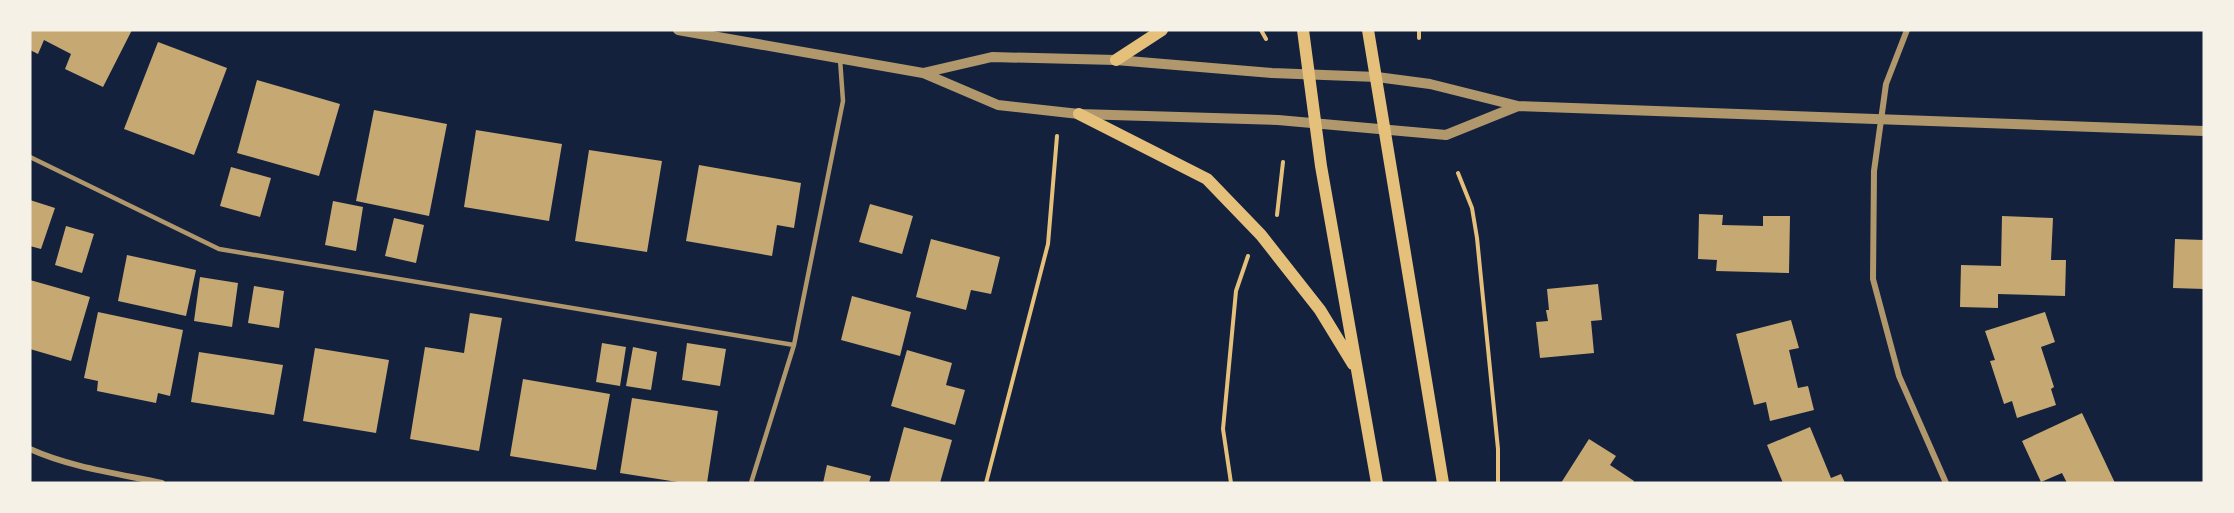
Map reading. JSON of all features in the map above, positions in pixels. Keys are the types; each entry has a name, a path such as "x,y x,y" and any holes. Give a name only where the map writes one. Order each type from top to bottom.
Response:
{"main road":[{"path":"1116,60 1162,30"},
{"path":"1303,30 1315,123 1377,483"},
{"path":"1368,30 1443,483"},
{"path":"1079,114 1208,179 1261,235 1320,310 1357,372"}],"street":[{"path":"678,30 923,72 998,105 1079,114 1315,123 1446,135 1518,106"},
{"path":"1907,30 1886,84 1874,171 1873,279 1899,376 1946,483"},
{"path":"923,72 992,57 1116,60 1272,72 1377,77 1430,84 1518,106 2204,131"},
{"path":"30,449 42,455 162,483"}],"lane":[{"path":"751,483 794,345 843,101 840,59"},
{"path":"30,157 219,249 794,345"}],"path":[{"path":"1261,30 1266,39"},
{"path":"1419,30 1419,38"},
{"path":"986,483 1048,244 1057,136"},
{"path":"1276,216 1283,162"},
{"path":"1458,173 1472,208 1477,238 1498,449 1498,483"},
{"path":"1231,483 1223,429 1236,291 1250,250"}],"building":[{"path":"30,30 132,30 103,87 65,69 71,54 44,40 38,54 30,50"},
{"path":"158,42 227,68 194,155 124,129"},
{"path":"257,80 340,104 319,176 237,153"},
{"path":"374,110 447,124 429,216 356,201"},
{"path":"476,130 562,144 549,221 464,207"},
{"path":"589,150 662,161 647,252 575,241"},
{"path":"699,165 801,183 794,228 777,225 772,256 686,241"},
{"path":"231,167 271,178 260,217 220,206"},
{"path":"30,200 55,208 41,249 30,246"},
{"path":"333,201 363,207 356,251 325,245"},
{"path":"870,204 913,216 902,254 859,242"},
{"path":"1699,214 1723,215 1722,225 1763,226 1763,216 1790,216 1789,273 1716,271 1717,260 1698,259"},
{"path":"2002,216 2053,218 2051,260 2066,260 2065,296 1998,294 1998,308 1960,307 1961,265 2001,266"},
{"path":"394,218 424,225 416,263 385,256"},
{"path":"66,226 94,234 82,273 55,265"},
{"path":"931,239 1000,257 991,294 971,290 966,310 916,297"},
{"path":"2175,239 2204,240 2204,289 2173,288"},
{"path":"127,255 196,270 186,316 118,301"},
{"path":"200,277 238,283 232,327 194,321"},
{"path":"30,280 90,297 71,361 30,349"},
{"path":"1598,284 1602,320 1591,321 1594,353 1540,358 1536,322 1548,321 1547,289"},
{"path":"254,286 284,291 279,328 248,323"},
{"path":"852,296 911,312 900,356 841,340"},
{"path":"98,312 183,330 170,396 158,393 156,403 97,391 98,381 84,378"},
{"path":"2045,312 2055,342 2041,347 2054,387 2051,389 2056,405 2017,418 2012,401 2004,404 1990,361 1995,360 1985,331"},
{"path":"470,313 502,318 479,451 410,439 425,347 464,353"},
{"path":"1791,320 1799,348 1789,350 1798,388 1808,386 1814,410 1770,421 1766,402 1754,405 1736,334"},
{"path":"602,343 626,347 620,386 596,382"},
{"path":"687,343 726,349 720,386 682,380"},
{"path":"633,347 657,352 651,390 626,386"},
{"path":"315,348 389,360 376,433 303,421"},
{"path":"907,350 952,363 946,385 965,390 955,425 891,406"},
{"path":"199,352 283,365 274,415 191,402"},
{"path":"523,379 610,394 596,470 510,456"},
{"path":"632,398 718,411 707,483 684,483 620,473"},
{"path":"2082,413 2115,483 2067,483 2062,473 2041,482 2022,441"},
{"path":"904,427 952,440 940,483 889,483"},
{"path":"1810,427 1831,478 1841,474 1845,483 1783,483 1767,445"},
{"path":"1589,439 1616,456 1610,465 1634,481 1633,483 1561,483"},
{"path":"827,465 871,476 869,483 823,483"}]}
